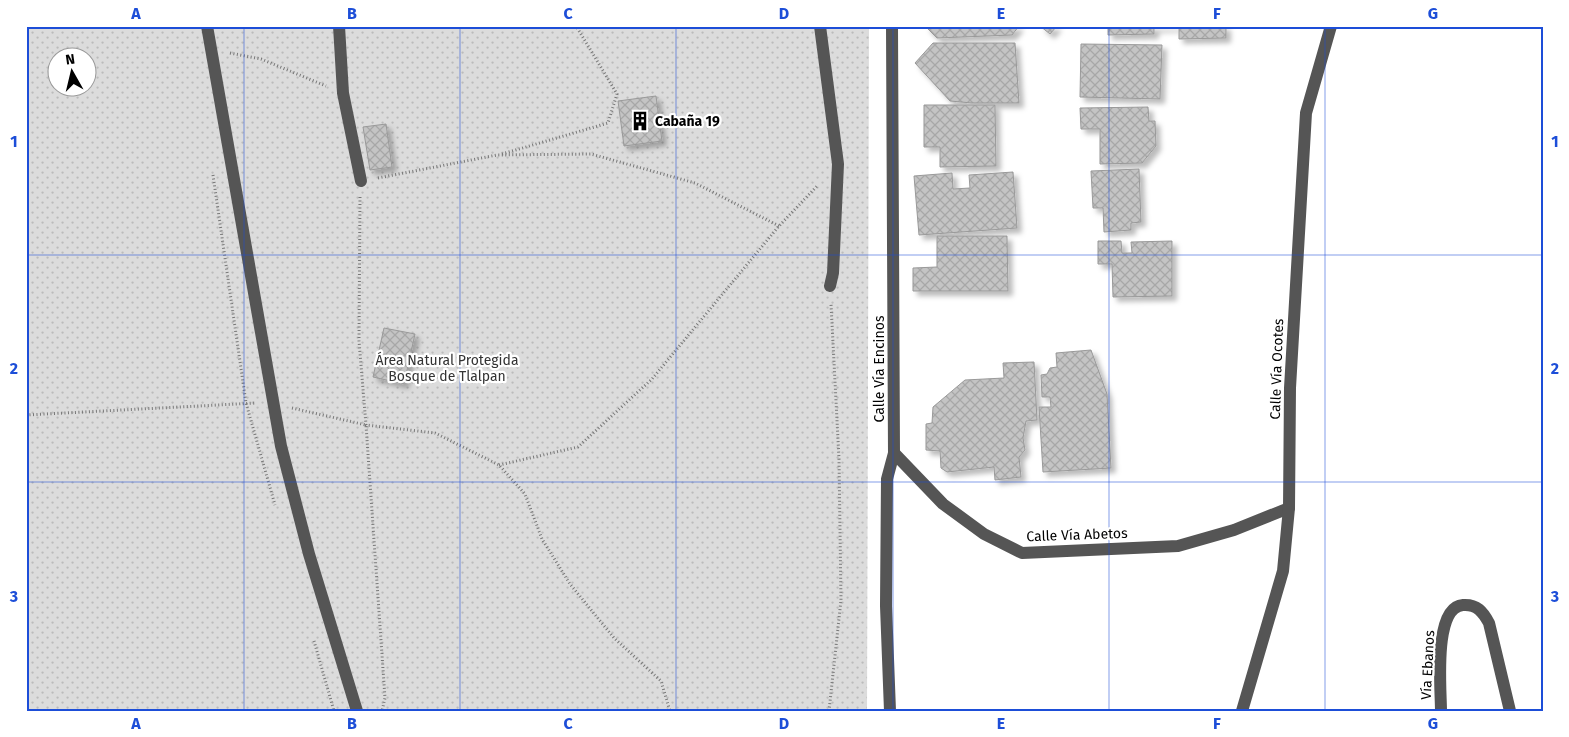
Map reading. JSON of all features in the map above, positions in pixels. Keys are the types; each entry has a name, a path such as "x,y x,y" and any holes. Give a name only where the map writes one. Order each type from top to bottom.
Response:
{"street":[{"path":"207,26 282,446 309,554 357,711"},
{"path":"339,26 342,93 361,181"},
{"path":"820,26 838,164 833,248 834,273 830,286"},
{"name":"Calle Vía Encinos","path":"890,711 886,666 886,606 887,479 894,453 892,26"},
{"name":"Calle Vía Ocotes","path":"1242,711 1283,571 1289,508 1290,388 1306,114 1331,26"},
{"name":"Calle Vía Abetos","path":"894,453 942,504 984,534 1022,553 1178,546 1234,530 1289,508"},
{"name":"Vía Ebanos","path":"1441,711 1441,646 1444,628 1450,612 1458,605 1471,605 1482,611 1490,623 1510,711"}],"path":[{"path":"382,711 385,698 359,341 361,181 497,155 608,123 616,94 576,26"},
{"path":"210,48 260,60 342,93"},
{"path":"497,155 591,154 695,183 779,226"},
{"path":"499,465 578,448 652,379 779,226 838,164"},
{"path":"829,711 841,600 839,459 830,286"},
{"path":"26,415 246,403 274,404 366,426 435,433 499,465 525,494 542,539 570,584 614,638 661,681 670,711"}],"green space":[{"name":"Área Natural Protegida Bosque de Tlalpan","path":"26,26 869,26 867,711 26,711"}],"building":[{"path":"925,26 1019,26 1012,35 937,38"},
{"path":"1040,26 1057,26 1050,34"},
{"path":"1108,26 1226,26 1226,38 1179,39 1179,27 1154,28 1154,34 1108,35"},
{"path":"933,43 1015,43 1019,103 950,101 915,63"},
{"path":"1081,44 1162,45 1160,99 1080,97"},
{"name":"Cabaña 19","path":"656,96 662,141 624,146 618,101"},
{"path":"924,105 995,105 996,166 940,167 940,147 924,147"},
{"path":"1148,107 1149,121 1155,121 1156,146 1142,163 1100,164 1100,129 1081,129 1080,108"},
{"path":"386,124 392,167 370,170 363,127"},
{"path":"1139,169 1141,222 1131,223 1131,230 1104,232 1103,208 1093,208 1091,171"},
{"path":"1013,172 1017,228 919,235 914,176 952,173 953,189 970,188 969,175"},
{"path":"937,236 1007,236 1008,291 913,291 913,268 937,267"},
{"path":"1098,241 1121,241 1122,253 1132,253 1131,242 1172,241 1172,296 1113,297 1112,264 1098,264"},
{"path":"384,328 415,334 404,384 373,377"},
{"path":"1091,350 1107,394 1111,468 1043,472 1039,407 1051,407 1050,397 1042,397 1041,375 1047,374 1050,368 1057,367 1056,353"},
{"path":"1034,362 1037,420 1026,421 1023,438 1025,450 1019,457 1021,477 995,480 994,467 947,472 941,468 940,451 926,450 926,424 932,423 933,407 965,380 1004,378 1003,363"}],"place":[{"name":"Cabaña 19","path":"640,121"}]}
